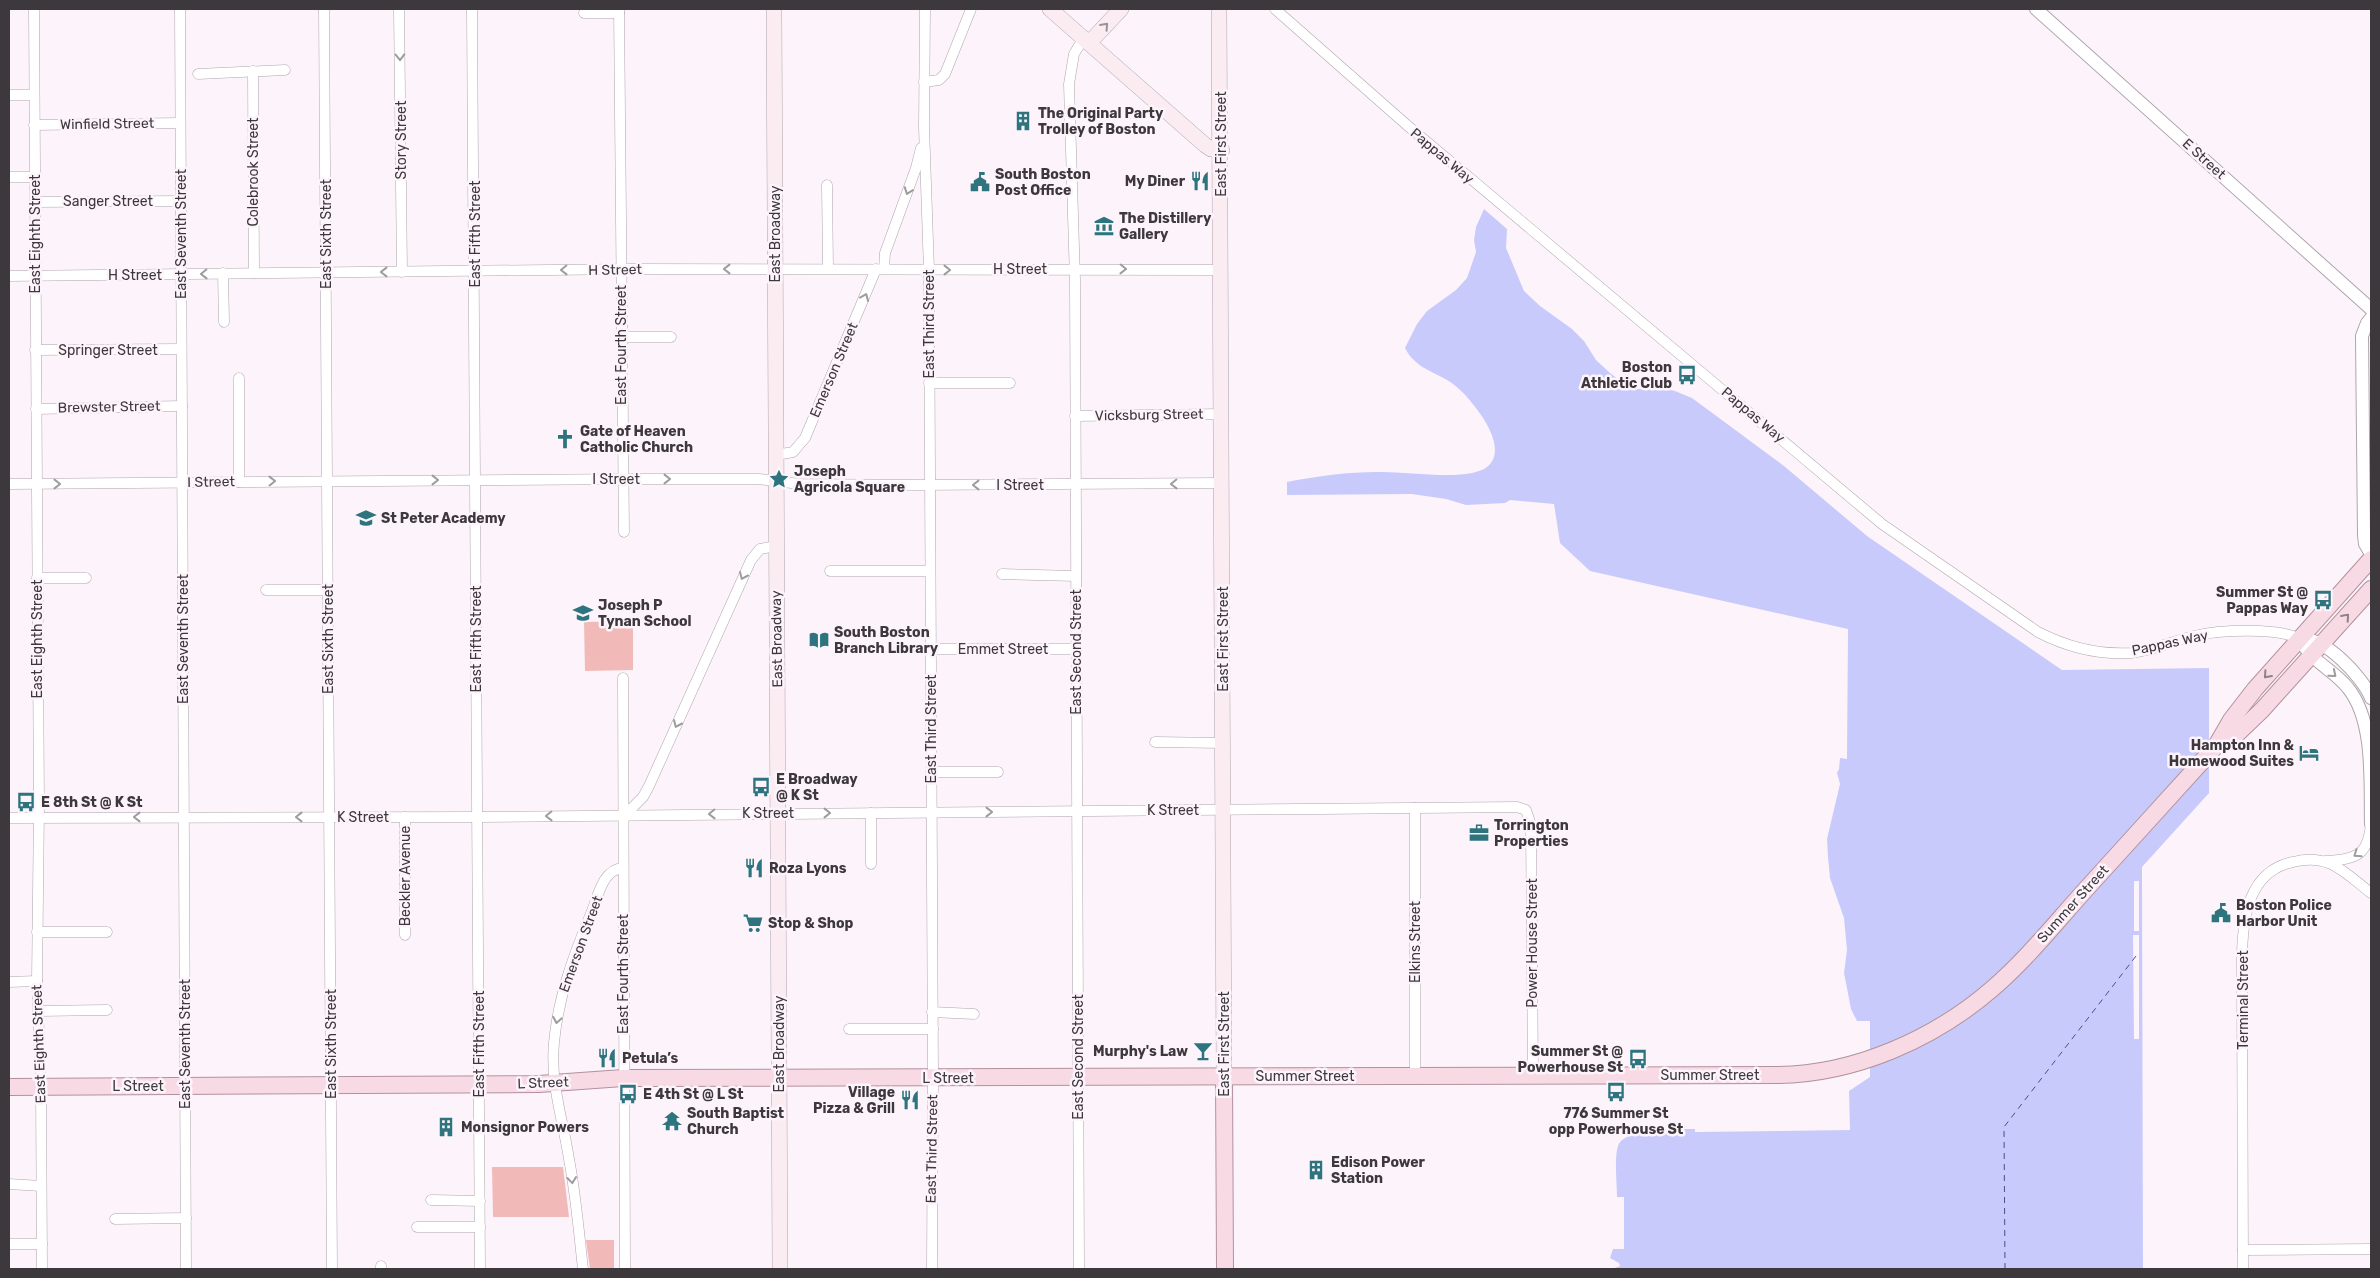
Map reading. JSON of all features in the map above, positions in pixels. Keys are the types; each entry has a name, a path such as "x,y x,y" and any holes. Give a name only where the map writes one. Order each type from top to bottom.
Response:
{"main road":[{"name":"East Broadway","path":"774,9 780,1269"},
{"path":"1050,9 1205,145 1211,149 1222,150"},
{"path":"1086,41 1121,9"},
{"name":"East First Street","path":"1220,9 1226,1269"},
{"name":"Summer Street","path":"1078,1078 1793,1074 1820,1071 1864,1060 1932,1031 1970,1007 2013,969 2216,746 2244,702 2371,559"},
{"name":"Summer Street","path":"2216,746 2249,723 2371,589"},
{"name":"L Street","path":"9,1087 554,1084 624,1078 1078,1078"}],"street":[{"name":"East Eighth Street","path":"34,9 39,818 37,982 41,1087 42,1269"},
{"name":"East Seventh Street","path":"180,9 186,1269"},
{"name":"East Sixth Street","path":"324,9 332,1269"},
{"name":"Story Street","path":"399,9 402,272"},
{"name":"East Fifth Street","path":"472,9 480,1269"},
{"name":"East Third Street","path":"924,9 930,485 932,1269"},
{"path":"924,82 939,80 946,74 971,9"},
{"name":"Pappas Way","path":"1275,9 1452,163 1688,359 1882,524 2038,632 2076,647 2107,653 2142,652 2212,633 2271,631 2283,632 2300,639"},
{"name":"E Street","path":"2036,9 2371,309"},
{"path":"584,12 619,11"},
{"name":"East Fourth Street","path":"619,11 624,532"},
{"name":"East Second Street","path":"1079,1269 1074,269 1069,84 1074,54 1086,41"},
{"path":"198,74 285,70"},
{"name":"Colebrook Street","path":"253,72 254,273"},
{"path":"9,95 34,95"},
{"name":"Winfield Street","path":"34,125 180,123"},
{"name":"Emerson Street","path":"776,455 793,452 805,438 880,269 918,160 924,127"},
{"path":"9,177 35,177"},
{"path":"827,185 828,269"},
{"name":"Sanger Street","path":"35,202 181,201"},
{"name":"H Street","path":"9,276 621,269 1222,270"},
{"path":"223,274 224,322"},
{"path":"2371,318 2366,323 2362,336 2361,371 2364,535 2365,544 2371,554"},
{"path":"622,337 670,337"},
{"name":"Springer Street","path":"36,350 181,349"},
{"path":"239,378 239,482"},
{"path":"929,383 1010,383"},
{"name":"Brewster Street","path":"36,409 182,406"},
{"name":"Vicksburg Street","path":"1075,416 1222,414"},
{"name":"I Street","path":"9,484 622,479 758,479 800,484 930,485 1222,483"},
{"path":"625,815 646,791 750,560 760,549 776,546"},
{"path":"830,571 930,571"},
{"path":"1002,574 1076,576"},
{"path":"37,578 86,578"},
{"path":"266,590 328,590"},
{"path":"2300,639 2312,639 2317,650 2345,684 2357,704 2369,748 2371,823 2367,844 2360,854 2350,859 2322,861"},
{"name":"Emmet Street","path":"930,649 1076,649"},
{"path":"2317,650 2357,675 2371,698"},
{"name":"East Fourth Street","path":"623,678 625,815 623,868 625,1269"},
{"path":"1155,742 1223,743"},
{"path":"931,772 998,772"},
{"name":"K Street","path":"9,818 477,817 1517,807 1526,810"},
{"name":"Elkins Street","path":"1415,808 1415,1076"},
{"name":"Power House Street","path":"1526,810 1531,825 1533,1076"},
{"path":"871,813 871,864"},
{"name":"Beckler Avenue","path":"405,817 405,935"},
{"name":"Terminal Street","path":"2243,1269 2242,954 2244,915 2259,882 2274,869 2302,860 2322,861 2336,867 2371,893"},
{"name":"Emerson Street","path":"583,1269 570,1162 554,1084 555,1034 569,970 603,884 614,870 623,868"},
{"path":"37,932 107,932"},
{"path":"9,982 37,982"},
{"path":"38,1011 107,1010"},
{"path":"932,1012 974,1014"},
{"path":"849,1029 932,1028"},
{"path":"9,1184 41,1186"},
{"path":"431,1200 480,1201"},
{"path":"115,1219 186,1218"},
{"path":"417,1227 480,1228"},
{"path":"9,1244 42,1244"},
{"path":"2243,1250 2371,1249"}],"shaded area":[{"path":"633,621 633,670 585,671 584,622"},
{"path":"492,1167 563,1167 569,1217 493,1217"},
{"path":"586,1240 614,1240 614,1269 590,1269"}],"water":[{"path":"1484,209 1507,229 1506,248 1524,291 1540,306 1572,329 1584,341 1596,360 1610,373 1631,389 1665,389 1692,398 1784,466 1867,536 2062,670 2209,668 2209,793 2142,867 2143,1269 1612,1269 1620,1266 1619,1263 1610,1258 1613,1249 1624,1249 1624,1197 1617,1197 1616,1171 1617,1151 1622,1140 1630,1135 1641,1132 1665,1129 1695,1129 1695,1132 1850,1130 1849,1091 1870,1077 1870,1021 1857,1021 1851,1009 1844,973 1847,950 1844,918 1830,878 1827,839 1840,784 1837,773 1840,758 1847,759 1848,629 1590,571 1560,543 1554,504 1510,500 1505,503 1466,505 1446,499 1412,494 1287,495 1287,482 1310,478 1366,472 1432,475 1462,474 1474,473 1490,464 1494,457 1494,443 1489,428 1477,410 1457,387 1418,364 1405,348 1417,324 1427,311 1456,290 1467,278 1476,252 1474,240 1476,227"}],"pier":[{"path":"2134,881 2139,881 2139,931 2134,931"},
{"path":"2133,935 2139,935 2139,1039 2134,1039"}],"ferry route":[{"path":"2005,1269 2004,1127 2136,956"}],"place":[{"name":"The Original Party Trolley of Boston","path":"1023,121"},
{"name":"My Diner","path":"1200,181"},
{"name":"South Boston Post Office","path":"980,182"},
{"name":"The Distillery Gallery","path":"1104,226"},
{"name":"Boston Athletic Club","path":"1687,375"},
{"name":"Gate of Heaven Catholic Church","path":"565,439"},
{"name":"Joseph Agricola Square","path":"779,479"},
{"name":"St Peter Academy","path":"366,518"},
{"name":"Summer St @ Pappas Way","path":"2323,600"},
{"name":"Joseph P Tynan School","path":"583,613"},
{"name":"South Boston Branch Library","path":"819,640"},
{"name":"Hampton Inn & Homewood Suites","path":"2309,753"},
{"name":"E Broadway @ K St","path":"761,787"},
{"name":"E 8th St @ K St","path":"26,802"},
{"name":"Torrington Properties","path":"1479,833"},
{"name":"Roza Lyons","path":"754,868"},
{"name":"Boston Police Harbor Unit","path":"2221,913"},
{"name":"Stop & Shop","path":"753,923"},
{"name":"Murphy's Law","path":"1203,1051"},
{"name":"Petula’s","path":"607,1058"},
{"name":"Summer St @ Powerhouse St","path":"1638,1059"},
{"name":"776 Summer St opp Powerhouse St","path":"1616,1092"},
{"name":"E 4th St @ L St","path":"628,1094"},
{"name":"Village Pizza & Grill","path":"910,1100"},
{"name":"South Baptist Church","path":"672,1121"},
{"name":"Monsignor Powers","path":"446,1127"},
{"name":"Edison Power Station","path":"1316,1170"}]}
